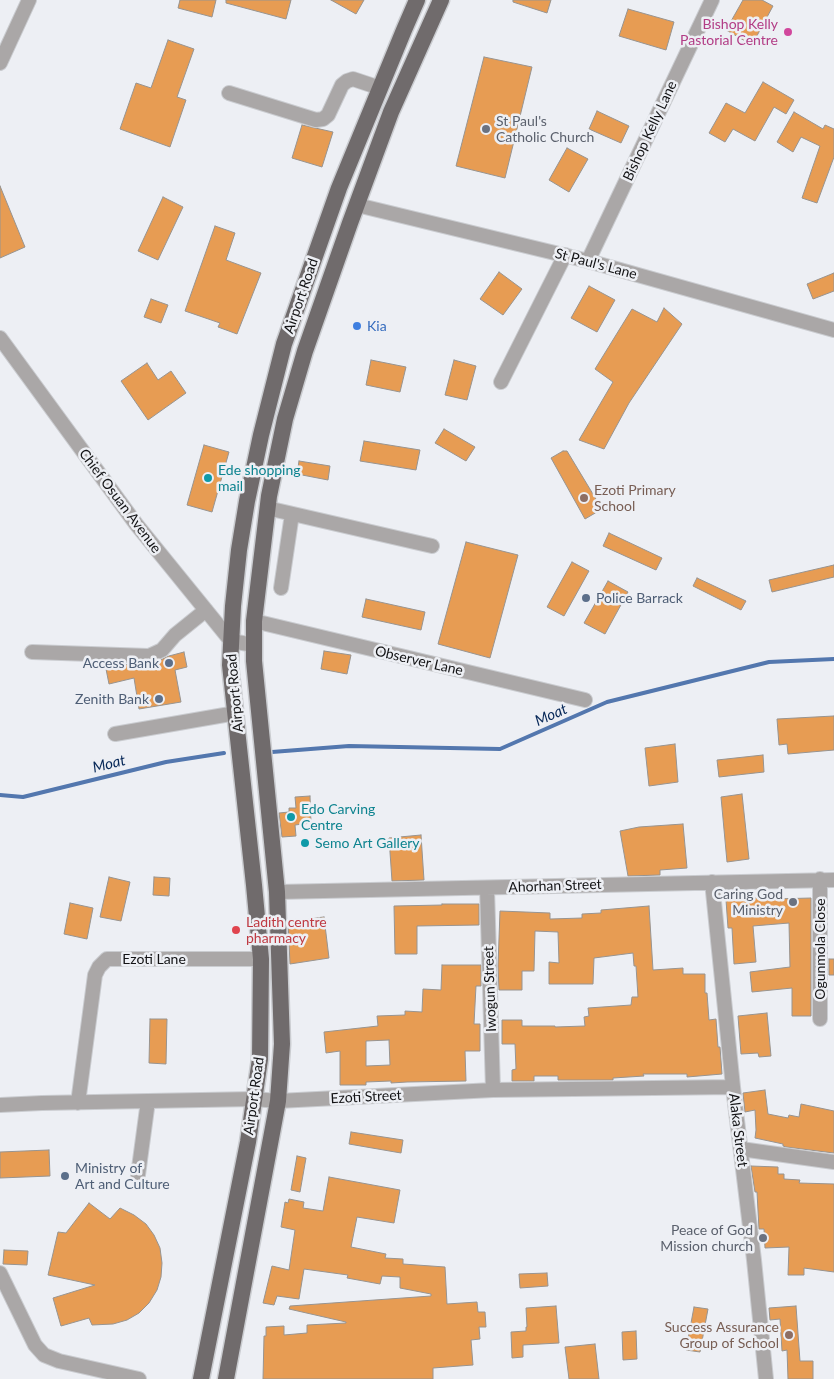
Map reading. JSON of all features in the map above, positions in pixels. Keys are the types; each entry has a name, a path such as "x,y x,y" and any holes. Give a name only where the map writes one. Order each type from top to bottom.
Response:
{"main road":[{"name":"Airport Road","path":"201,1379 248,1142 260,1059 261,959 230,665 233,606 239,550 261,435 284,344 339,188 417,0"},
{"name":"Airport Road","path":"226,1379 278,1101 282,1044 277,892 254,645 254,621 269,496 288,410 305,351 392,112 441,0"}],"street":[{"path":"0,63 29,0"},
{"name":"Bishop Kelly Lane","path":"588,261 712,0"},
{"path":"229,93 316,120 323,119 328,115 342,85 347,80 353,79 380,88"},
{"name":"St Paul's Lane","path":"357,205 588,261 834,330"},
{"path":"501,382 565,256"},
{"name":"Chief Osuan Avenue","path":"0,338 136,524 231,641"},
{"path":"268,508 432,546"},
{"path":"281,588 292,514"},
{"path":"32,652 149,656 162,650 176,635 206,610"},
{"name":"Observer Lane","path":"254,621 585,700"},
{"path":"231,641 254,645"},
{"path":"115,734 236,713"},
{"name":"Ahorhan Street","path":"277,892 827,879"},
{"name":"Ogunmola Close","path":"820,1018 827,879"},
{"name":"Alaka Street","path":"712,882 766,1379"},
{"name":"Iwogun Street","path":"487,888 493,1090"},
{"name":"Ezoti Lane","path":"78,1102 95,975 99,967 107,959 261,959"},
{"name":"Ezoti Street","path":"0,1106 78,1102 254,1099 278,1101 493,1090 733,1087"},
{"path":"138,1175 148,1101"},
{"path":"740,1149 834,1162"},
{"path":"0,1273 35,1345 44,1356 139,1379"}],"building":[{"path":"180,0 216,0 212,17 178,8"},
{"path":"226,0 291,0 286,19 226,3"},
{"path":"331,0 364,0 356,14"},
{"path":"513,0 551,0 547,13 513,2"},
{"path":"743,0 762,0 773,6 752,45 726,30"},
{"path":"628,9 674,22 666,50 619,36"},
{"path":"168,40 194,49 177,97 186,100 170,147 120,129 136,83 151,88"},
{"path":"484,57 532,67 505,178 456,166"},
{"path":"763,82 794,100 786,114 774,107 755,141 733,129 725,142 709,133 726,103 745,113"},
{"path":"597,111 629,126 621,143 589,129"},
{"path":"794,112 823,129 825,125 834,129 834,157 817,203 802,198 820,146 801,137 793,152 777,142"},
{"path":"302,125 333,132 322,167 292,158"},
{"path":"567,148 588,159 569,192 549,180"},
{"path":"0,186 25,247 0,258"},
{"path":"163,197 183,207 158,260 138,251"},
{"path":"215,226 235,233 226,260 261,273 237,334 218,327 220,323 185,311"},
{"path":"499,272 522,289 503,315 480,299"},
{"path":"834,273 834,291 813,299 807,284"},
{"path":"589,286 615,300 597,332 571,318"},
{"path":"151,299 168,305 161,323 144,317"},
{"path":"664,308 682,324 629,403 604,449 579,440 613,382 595,369 632,309 657,322"},
{"path":"371,360 406,367 400,392 366,385"},
{"path":"454,360 476,366 467,400 445,395"},
{"path":"147,363 158,380 171,371 186,393 148,420 121,381"},
{"path":"444,429 475,447 466,461 435,443"},
{"path":"364,441 420,450 416,470 360,461"},
{"name":"Ede shopping mail","path":"204,445 229,452 212,512 187,505"},
{"path":"563,451 567,451 602,509 585,519 551,458"},
{"path":"299,461 330,466 328,480 297,474"},
{"path":"609,533 662,558 656,570 603,546"},
{"path":"466,542 518,555 490,658 438,644"},
{"path":"572,562 589,571 564,616 547,607"},
{"path":"834,565 834,577 772,592 769,580"},
{"path":"697,578 746,601 741,610 693,586"},
{"path":"608,581 628,592 605,634 584,623"},
{"path":"366,599 425,612 421,630 362,617"},
{"path":"324,651 351,655 347,674 321,669"},
{"path":"184,652 187,667 175,670 181,702 139,709 134,678 109,684 106,669 129,664 152,664 169,656"},
{"path":"834,716 834,750 788,754 787,744 779,745 777,719"},
{"path":"675,744 678,782 649,786 645,748"},
{"path":"763,755 764,772 719,777 717,760"},
{"path":"742,794 749,859 727,862 721,797"},
{"name":"Edo Carving Centre","path":"310,796 311,823 295,825 296,836 282,837 279,813 289,812 289,808 296,808 295,797"},
{"path":"683,824 687,868 660,870 660,875 628,876 620,831 639,827"},
{"path":"421,835 424,880 392,881 389,838"},
{"path":"109,877 130,882 121,921 100,917"},
{"path":"154,877 170,878 169,896 153,895"},
{"path":"772,897 772,899 811,898 811,1016 792,1016 792,988 752,992 750,972 790,967 789,923 753,926 756,962 734,964 732,928 728,928 726,900"},
{"path":"70,903 93,908 87,939 64,934"},
{"path":"479,904 479,925 417,926 417,954 395,954 394,906"},
{"path":"649,906 653,970 683,968 683,974 705,974 705,993 707,993 709,1020 716,1019 722,1074 687,1077 687,1074 643,1074 644,1076 613,1078 613,1080 558,1080 558,1076 534,1076 534,1081 512,1081 512,1070 516,1069 515,1044 502,1044 502,1020 522,1020 522,1026 585,1026 584,1017 589,1016 588,1008 631,1005 632,997 638,997 636,966 634,966 633,953 594,958 593,984 549,984 549,962 559,963 558,932 535,931 534,971 522,971 522,990 499,990 500,911 550,913 550,919 582,918 582,914 601,913 601,910"},
{"path":"324,917 329,958 290,964 288,921"},
{"path":"829,959 834,959 834,975 829,975"},
{"path":"442,965 481,965 481,986 476,986 474,1024 480,1024 480,1051 465,1051 466,1081 391,1083 391,1081 366,1082 366,1085 340,1085 340,1051 326,1053 324,1032 378,1026 377,1016 405,1015 405,1011 422,1012 423,989 441,990","holes":["389,1040 390,1065 366,1066 366,1041"]},
{"path":"767,1013 771,1056 759,1057 758,1053 741,1054 738,1016"},
{"path":"150,1019 167,1019 166,1064 149,1063"},
{"path":"765,1090 768,1114 788,1118 789,1115 799,1117 801,1104 834,1111 834,1153 786,1147 783,1144 755,1138 755,1110 745,1112 743,1093"},
{"path":"351,1132 403,1140 401,1153 349,1144"},
{"path":"49,1150 50,1176 0,1178 0,1152"},
{"path":"297,1156 306,1158 300,1192 291,1190"},
{"path":"751,1166 778,1167 778,1174 784,1174 784,1179 800,1180 799,1183 834,1184 834,1272 804,1268 804,1275 788,1275 789,1247 765,1248 764,1229 759,1229 757,1192 755,1192"},
{"path":"329,1177 400,1190 394,1223 357,1217 351,1247 386,1254 385,1258 403,1259 403,1264 445,1267 447,1304 477,1302 478,1312 485,1312 486,1327 479,1327 480,1339 471,1340 473,1365 433,1368 433,1379 263,1379 266,1327 284,1326 284,1335 307,1333 307,1325 346,1323 289,1309 290,1306 431,1296 431,1294 400,1288 400,1277 382,1276 380,1284 347,1278 348,1275 304,1269 299,1299 277,1296 274,1305 263,1303 272,1266 289,1270 295,1230 281,1227 285,1202 288,1203 289,1199 304,1202 303,1208 323,1211"},
{"path":"89,1203 110,1219 120,1208 146,1224 160,1248 161,1277 157,1290 149,1303 139,1313 127,1320 113,1324 92,1325 89,1318 61,1326 53,1298 95,1285 48,1275 58,1232 66,1233"},
{"path":"4,1250 28,1251 27,1265 3,1264"},
{"path":"547,1273 548,1286 520,1288 519,1274"},
{"path":"556,1306 559,1343 523,1345 523,1357 512,1358 511,1332 526,1331 526,1308"},
{"path":"796,1306 800,1361 813,1361 813,1379 788,1379 787,1350 782,1351 780,1319 770,1320 769,1308"},
{"path":"694,1307 708,1309 700,1352 686,1350"},
{"path":"636,1331 637,1359 623,1360 622,1332"},
{"path":"595,1344 599,1379 569,1379 565,1347"}],"waterway":[{"name":"Moat","path":"272,752 349,746 500,749 607,702 769,662 834,659"},
{"name":"Moat","path":"0,795 23,797 166,762 224,753"}],"place":[{"name":"Bishop Kelly Pastorial Centre","path":"788,32"},
{"name":"St Paul's Catholic Church","path":"486,129"},
{"name":"Kia","path":"357,326"},
{"name":"Ede shopping mail","path":"208,478"},
{"name":"Ezoti Primary School","path":"584,498"},
{"name":"Police Barrack","path":"586,598"},
{"name":"Access Bank","path":"169,663"},
{"name":"Zenith Bank","path":"159,699"},
{"name":"Edo Carving Centre","path":"291,817"},
{"name":"Semo Art Gallery","path":"305,843"},
{"name":"Caring God Ministry","path":"793,902"},
{"name":"Ladith centre pharmacy","path":"236,930"},
{"name":"Ministry of Art and Culture","path":"65,1176"},
{"name":"Peace of God Mission church","path":"763,1238"},
{"name":"Success Assurance Group of School","path":"789,1335"}]}
